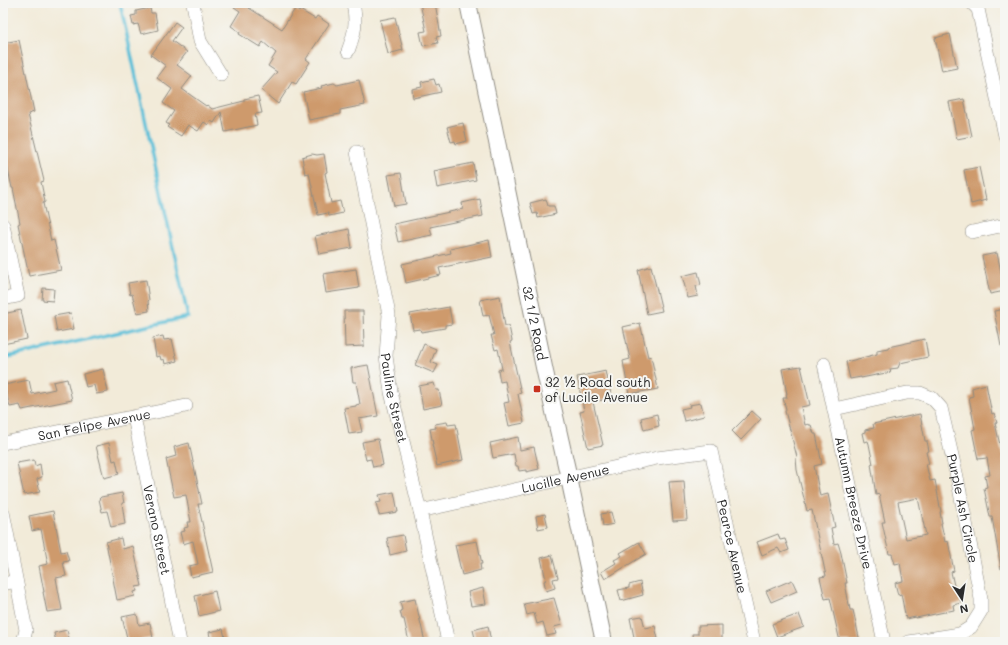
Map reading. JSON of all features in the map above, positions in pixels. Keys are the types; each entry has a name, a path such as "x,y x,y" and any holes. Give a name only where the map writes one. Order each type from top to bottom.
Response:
{"street":[{"path":"193,3 200,41 221,75"},
{"path":"348,51 354,35 356,18 353,3"},
{"name":"32 1/2 Road","path":"468,3 545,372 604,642"},
{"path":"972,3 978,9 1005,136"},
{"name":"Pauline Street","path":"356,152 389,315 386,356 391,392 420,511 448,642"},
{"path":"3,225 18,296 3,299"},
{"path":"972,232 1005,225"},
{"name":"Autumn Breeze Drive","path":"824,364 884,642"},
{"name":"Purple Ash Circle","path":"834,409 907,393 920,392 932,398 941,408 957,478 981,599 981,611 971,627 960,634 909,642"},
{"name":"San Felipe Avenue","path":"3,444 186,406"},
{"name":"Verano Street","path":"134,417 180,642"},
{"name":"Lucille Avenue","path":"420,511 657,458 711,451"},
{"name":"Pearce Avenue","path":"711,451 754,642"},
{"path":"3,512 26,630 23,642"},
{"path":"3,584 16,581"}],"building":[{"path":"228,3 252,3 249,8 282,29 295,9 299,12 300,10 315,19 317,16 329,24 306,59 310,62 296,84 292,82 278,104 261,90 277,72 268,66 276,53 263,42 260,47 239,34 240,32 231,26 240,11"},
{"path":"420,3 435,3 441,36 436,37 438,43 423,46 420,32 426,31"},
{"path":"150,8 151,13 155,13 158,30 141,34 138,24 133,25 131,16 136,15 136,11"},
{"path":"395,17 403,50 388,54 380,20"},
{"path":"175,22 182,27 172,41 187,52 177,65 192,76 182,89 212,109 258,96 262,113 255,114 257,125 225,132 221,112 214,123 211,121 208,125 204,122 198,131 188,125 181,136 167,127 169,125 166,123 174,111 163,103 172,89 157,78 166,66 151,55"},
{"path":"950,34 957,68 942,71 935,38"},
{"path":"19,40 34,112 28,114 44,181 41,182 45,202 43,203 51,241 54,240 61,270 29,276 18,224 20,223 13,188 3,154 3,43"},
{"path":"434,79 436,85 439,84 441,92 413,98 412,89 422,87 421,82"},
{"path":"359,80 365,105 340,110 340,114 309,120 303,92 322,88 321,86 334,83 337,85"},
{"path":"964,99 972,136 957,139 949,102"},
{"path":"463,123 467,141 456,144 455,141 451,142 447,127"},
{"path":"312,154 324,154 327,172 325,173 331,203 340,201 343,213 329,216 328,213 318,215 309,173 305,174 302,157"},
{"path":"473,163 476,180 437,188 434,171"},
{"path":"979,167 986,200 971,204 964,170"},
{"path":"401,173 406,204 394,206 388,175"},
{"path":"480,199 483,216 430,227 432,235 398,242 394,224 463,209 462,203"},
{"path":"546,199 548,206 554,206 556,214 538,218 537,213 533,214 530,203"},
{"path":"349,229 352,248 319,254 315,236"},
{"path":"489,240 492,257 439,268 441,275 406,283 402,264 451,253 450,249"},
{"path":"997,253 1005,291 990,294 982,256"},
{"path":"651,266 662,311 647,314 638,270"},
{"path":"356,269 359,288 326,293 323,274"},
{"path":"698,272 701,285 696,286 698,296 688,298 682,276"},
{"path":"146,280 149,311 137,313 132,294 130,295 128,283"},
{"path":"43,288 54,289 53,301 42,300"},
{"path":"500,296 505,326 509,326 512,341 510,342 521,393 518,394 524,423 509,426 504,403 509,402 505,381 500,382 498,370 502,369 498,349 495,350 491,335 494,335 489,315 483,316 480,300"},
{"path":"449,307 452,324 445,325 445,328 421,332 420,329 413,330 410,314"},
{"path":"1005,309 1005,346 1001,346 994,311"},
{"path":"21,310 27,339 3,344 3,314"},
{"path":"344,311 363,311 364,346 345,347"},
{"path":"71,313 74,329 57,332 54,316"},
{"path":"640,323 648,357 651,356 658,389 629,394 623,361 630,359 623,327"},
{"path":"163,336 164,340 172,339 177,361 165,364 164,359 161,360 160,356 156,357 153,338"},
{"path":"925,339 928,357 900,363 898,368 890,369 891,372 850,379 846,362 877,354 877,350"},
{"path":"424,344 436,349 431,362 438,365 434,373 415,365"},
{"path":"368,365 378,416 359,419 362,432 349,434 344,408 360,404 356,382 353,382 351,368"},
{"path":"801,366 810,405 801,407 805,425 811,425 814,434 816,434 822,464 814,466 820,496 828,494 835,527 831,528 834,544 838,543 841,553 847,583 845,583 850,610 853,610 860,642 840,642 830,598 825,599 820,577 826,576 812,510 807,511 797,470 797,457 783,398 787,398 787,394 782,369"},
{"path":"103,369 108,392 96,394 94,385 86,387 83,374"},
{"path":"606,371 612,398 593,402 603,445 588,448 580,412 584,411 577,377"},
{"path":"67,379 72,400 22,410 20,405 10,407 4,385 29,380 32,394 55,389 53,382"},
{"path":"434,383 436,390 439,390 442,405 423,409 419,386"},
{"path":"986,384 992,414 994,413 997,423 995,423 1002,454 1005,456 1003,459 1005,470 1005,569 1001,569 992,517 990,517 984,488 987,487 985,476 990,475 987,458 978,459 972,430 975,429 969,397 973,396 972,388"},
{"path":"701,403 704,416 684,421 681,409 690,407 689,405"},
{"path":"752,411 761,419 741,440 732,431"},
{"path":"657,414 659,426 644,430 641,418"},
{"path":"920,414 925,441 927,441 929,451 926,452 929,464 926,464 930,481 935,480 941,512 941,523 945,542 948,541 954,571 951,572 955,590 958,589 961,603 953,605 954,610 906,619 901,594 898,595 895,583 903,581 900,563 895,564 892,554 889,554 882,522 885,522 879,494 876,495 871,464 873,464 869,444 868,441 864,442 862,433 865,432 865,430 874,428 873,424","holes":["918,498 926,535 906,539 898,502"]},
{"path":"447,422 448,425 456,424 463,460 437,466 430,429 436,428 435,424"},
{"path":"518,437 520,450 534,447 539,469 526,472 526,470 519,471 518,466 516,466 514,454 493,458 490,443"},
{"path":"378,439 383,465 373,467 371,459 366,460 362,442"},
{"path":"109,443 113,461 116,460 119,474 104,478 96,446"},
{"path":"189,443 202,504 198,504 213,572 191,577 189,566 198,564 193,541 183,544 180,532 185,531 184,528 188,527 187,522 191,522 186,495 174,497 166,459 176,456 174,447"},
{"path":"34,460 35,466 40,464 42,477 37,479 40,492 24,495 17,463"},
{"path":"684,481 687,520 673,521 669,482"},
{"path":"394,492 398,512 379,515 376,503 381,502 379,495"},
{"path":"122,493 125,524 111,527 107,511 102,512 99,499 101,497"},
{"path":"53,511 61,552 66,551 69,561 63,562 66,576 56,578 62,610 47,612 39,566 48,564 41,529 32,531 29,516"},
{"path":"611,512 614,524 603,526 601,514"},
{"path":"545,514 548,527 538,529 536,516"},
{"path":"778,534 780,540 785,539 789,550 781,553 778,548 762,555 757,542"},
{"path":"403,535 406,551 390,555 387,538"},
{"path":"121,538 123,549 133,546 142,586 136,587 137,591 134,592 135,596 117,600 106,542"},
{"path":"477,541 482,564 480,564 481,570 462,575 455,545"},
{"path":"639,542 646,554 605,579 601,572 616,563 614,560 622,556 620,553"},
{"path":"552,555 558,578 553,579 555,588 546,591 544,581 546,580 541,558"},
{"path":"792,580 797,591 771,602 766,591"},
{"path":"640,582 643,595 621,601 618,590 629,588 629,585"},
{"path":"483,588 486,604 471,606 468,592"},
{"path":"215,591 219,611 199,616 195,596"},
{"path":"554,598 562,625 554,627 556,634 547,636 543,622 537,624 534,613 527,615 524,604"},
{"path":"415,599 425,642 409,642 404,619 402,619 400,611 402,610 400,602"},
{"path":"137,614 139,625 150,623 153,638 128,642 122,617"},
{"path":"799,614 804,627 777,637 772,624"},
{"path":"642,616 645,628 655,626 658,639 635,642 630,618"},
{"path":"722,625 722,640 718,640 718,642 693,642 692,634 698,634 698,626"},
{"path":"488,626 491,642 476,642 473,630"},
{"path":"223,629 226,642 211,642 209,632"},
{"path":"67,630 70,642 56,642 54,633"}],"waterway":[{"path":"3,358 188,317 120,3"}],"place":[{"name":"32 ½ Road south of Lucile Avenue","path":"537,389"}]}
